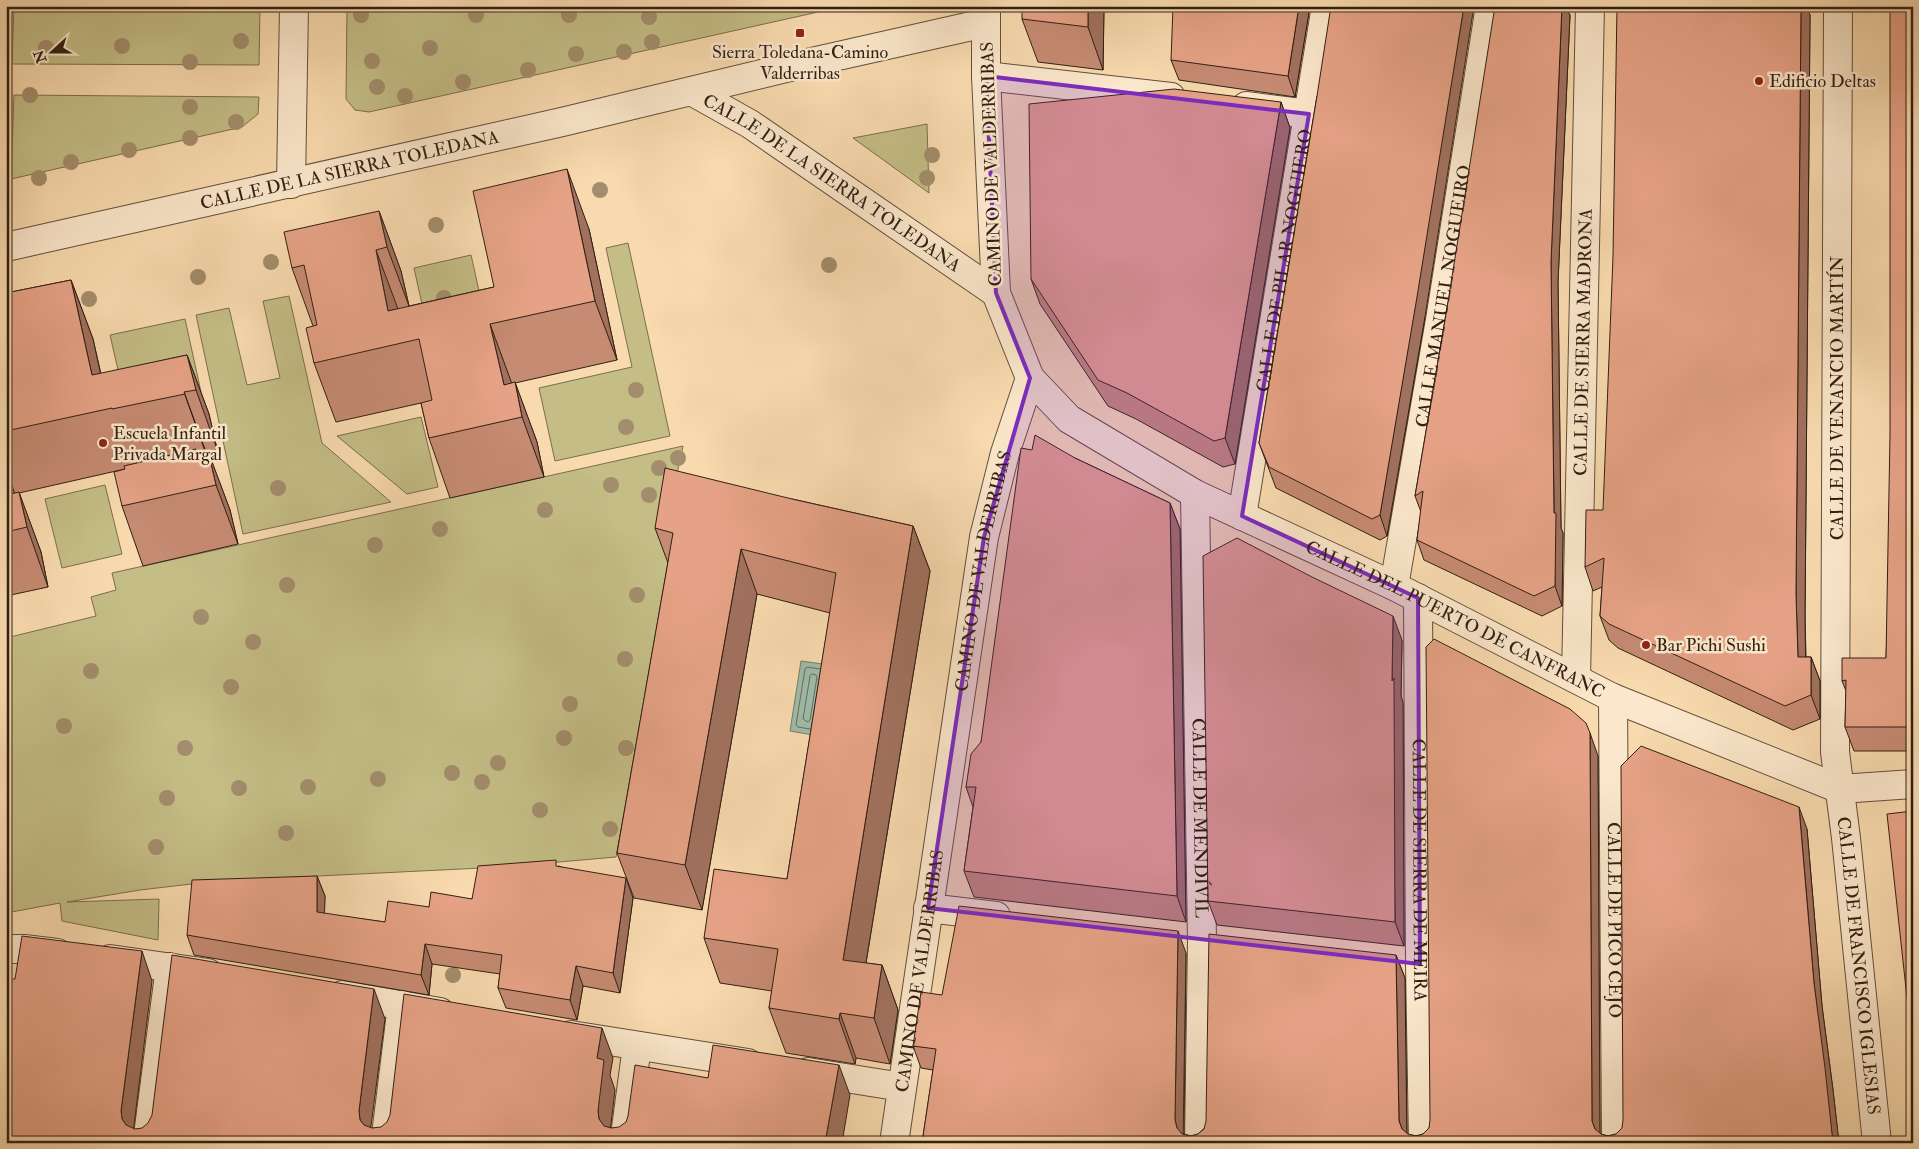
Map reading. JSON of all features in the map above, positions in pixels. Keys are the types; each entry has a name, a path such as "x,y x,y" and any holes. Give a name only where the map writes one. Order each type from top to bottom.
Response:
{"street":[{"path":"292,184 294,6"},
{"name":"CALLE DE PILAR NOGUIERO","path":"1242,516 1326,6"},
{"name":"CALLE MANUEL NOGUEIRO","path":"1406,592 1441,310 1490,6"},
{"name":"CALLE DE SIERRA MADRONA","path":"1576,678 1590,6"},
{"name":"CALLE DE VENANCIO MARTÍN","path":"1838,6 1836,752 1840,789"},
{"name":"CALLE DE LA SIERRA TOLEDANA","path":"6,247 693,92 986,15"},
{"name":"CAMINO DE VALDERRIBAS","path":"894,1143 984,536 1005,453 1030,378 996,294 986,76 986,15"},
{"path":"986,76 1309,114"},
{"name":"CALLE DE LA SIERRA TOLEDANA","path":"693,92 750,124 996,294"},
{"name":"CALLE DEL PUERTO DE CANFRANC","path":"1030,378 1069,419 1195,494 1406,592 1614,698 1840,789 1913,784"},
{"name":"CALLE DE MENDÍVIL","path":"1195,494 1213,942 1199,1143"},
{"name":"CALLE DE SIERRA DE MEIRA","path":"1406,592 1410,963 1423,1143"},
{"name":"CALLE DE PICO CEJO","path":"1614,698 1616,1143"},
{"name":"CALLE DE FRANCISCO IGLESIAS","path":"1840,789 1877,1143"},
{"path":"928,908 1018,919"},
{"path":"1173,937 1213,942"},
{"path":"6,949 24,949 228,976"},
{"path":"147,1143 170,967"},
{"path":"315,991 461,1016"},
{"path":"384,1143 402,1005"},
{"path":"549,1031 902,1086"},
{"path":"624,1143 637,1046"}],"highlighted area":[{"path":"986,76 1309,114 1242,516 1418,598 1420,964 928,908 984,537 1030,378 996,293"}],"shaded area":[{"path":"14,6 260,6 259,65 12,64"},
{"path":"347,6 845,6 369,112 355,110 346,99"},
{"path":"14,95 259,97 258,114 242,127 11,179"},
{"path":"927,124 929,193 853,138"},
{"path":"628,243 670,436 555,461 539,388 632,367 606,248"},
{"path":"471,255 487,327 430,340 414,268"},
{"path":"289,296 322,443 391,502 243,534 196,315 229,308 247,385 280,378 263,301"},
{"path":"185,319 201,392 127,409 110,335"},
{"path":"421,417 438,487 407,494 337,436"},
{"path":"683,446 675,483 671,573 616,857 502,867 217,881 140,890 67,902 159,899 158,940 62,921 60,903 6,913 6,638 96,616 91,597 116,590 112,573"},
{"path":"105,485 122,554 62,568 45,499"}],"water":[{"path":"801,661 830,665 819,736 790,731"}],"building":[{"path":"1022,6 1088,6 1088,27 1022,19"},
{"path":"1173,6 1299,6 1288,76 1171,60"},
{"path":"1331,6 1464,6 1380,515 1372,519 1269,467 1259,443"},
{"path":"1495,6 1562,6 1551,262 1554,513 1556,513 1555,586 1534,596 1417,540 1423,491 1415,496"},
{"path":"1617,6 1801,6 1796,594 1798,657 1811,657 1811,695 1785,706 1609,624 1600,616 1604,558 1585,567 1586,510 1603,510 1613,256"},
{"path":"1890,6 1913,6 1913,727 1845,727 1846,680 1842,681 1842,658 1886,658 1890,435"},
{"path":"1174,89 1281,102 1225,438 1214,441 1127,393 1098,380 1031,279 1029,104"},
{"path":"567,169 595,301 490,324 504,385 515,382 522,417 429,438 421,403 432,400 419,339 314,363 306,328 317,325 304,265 292,268 284,232 379,211 387,247 376,250 388,311 494,287 473,191"},
{"path":"71,280 92,375 187,355 196,390 184,392 185,394 6,431 6,394 9,394 6,381 6,293"},
{"path":"1035,435 1075,458 1170,503 1177,896 964,871 976,787 966,787 971,754 981,742 1021,448 1032,450"},
{"path":"196,449 197,453 208,451 216,485 122,506 114,472 125,469 124,466"},
{"path":"665,468 913,526 843,960 882,965 874,1018 840,1013 839,1019 769,1008 778,949 704,938 714,869 787,879 836,573 741,549 685,865 617,853 673,533 655,528"},
{"path":"6,492 7,495 19,492 27,527 6,532"},
{"path":"1237,538 1393,616 1395,922 1208,901 1203,556"},
{"path":"1434,639 1570,709 1586,723 1590,733 1592,1121 1595,1129 1601,1134 1608,1136 1616,1134 1622,1128 1623,1120 1621,766 1641,746 1799,807 1814,983 1833,1143 922,1143 936,1049 913,1046 921,992 942,995 959,906 1178,931 1175,1120 1177,1128 1182,1134 1191,1136 1198,1134 1204,1129 1206,1121 1209,934 1396,955 1399,1121 1402,1129 1408,1134 1416,1136 1423,1134 1429,1128 1430,1120 1426,647"},
{"path":"1913,811 1913,1053 1887,814"},
{"path":"556,860 556,866 626,878 613,973 576,966 570,1000 498,988 502,955 425,944 421,975 187,935 192,880 317,876 317,912 385,922 388,901 429,907 431,892 472,899 478,866"},
{"path":"22,936 142,951 121,1111 122,1119 126,1125 135,1129 142,1128 148,1123 152,1115 172,955 374,989 359,1111 360,1120 364,1125 372,1128 381,1127 387,1122 390,1115 404,994 602,1028 597,1058 604,1060 598,1111 599,1119 604,1126 611,1128 619,1127 626,1122 635,1065 708,1078 713,1045 839,1065 825,1143 6,1143 6,979 15,979"}],"place":[{"name":"Sierra Toledana-Camino Valderribas","path":"800,33"},
{"name":"Edificio Deltas","path":"1759,81"},
{"name":"Escuela Infantil Privada Margal","path":"103,443"},
{"name":"Bar Pichi Sushi","path":"1646,645"}]}
